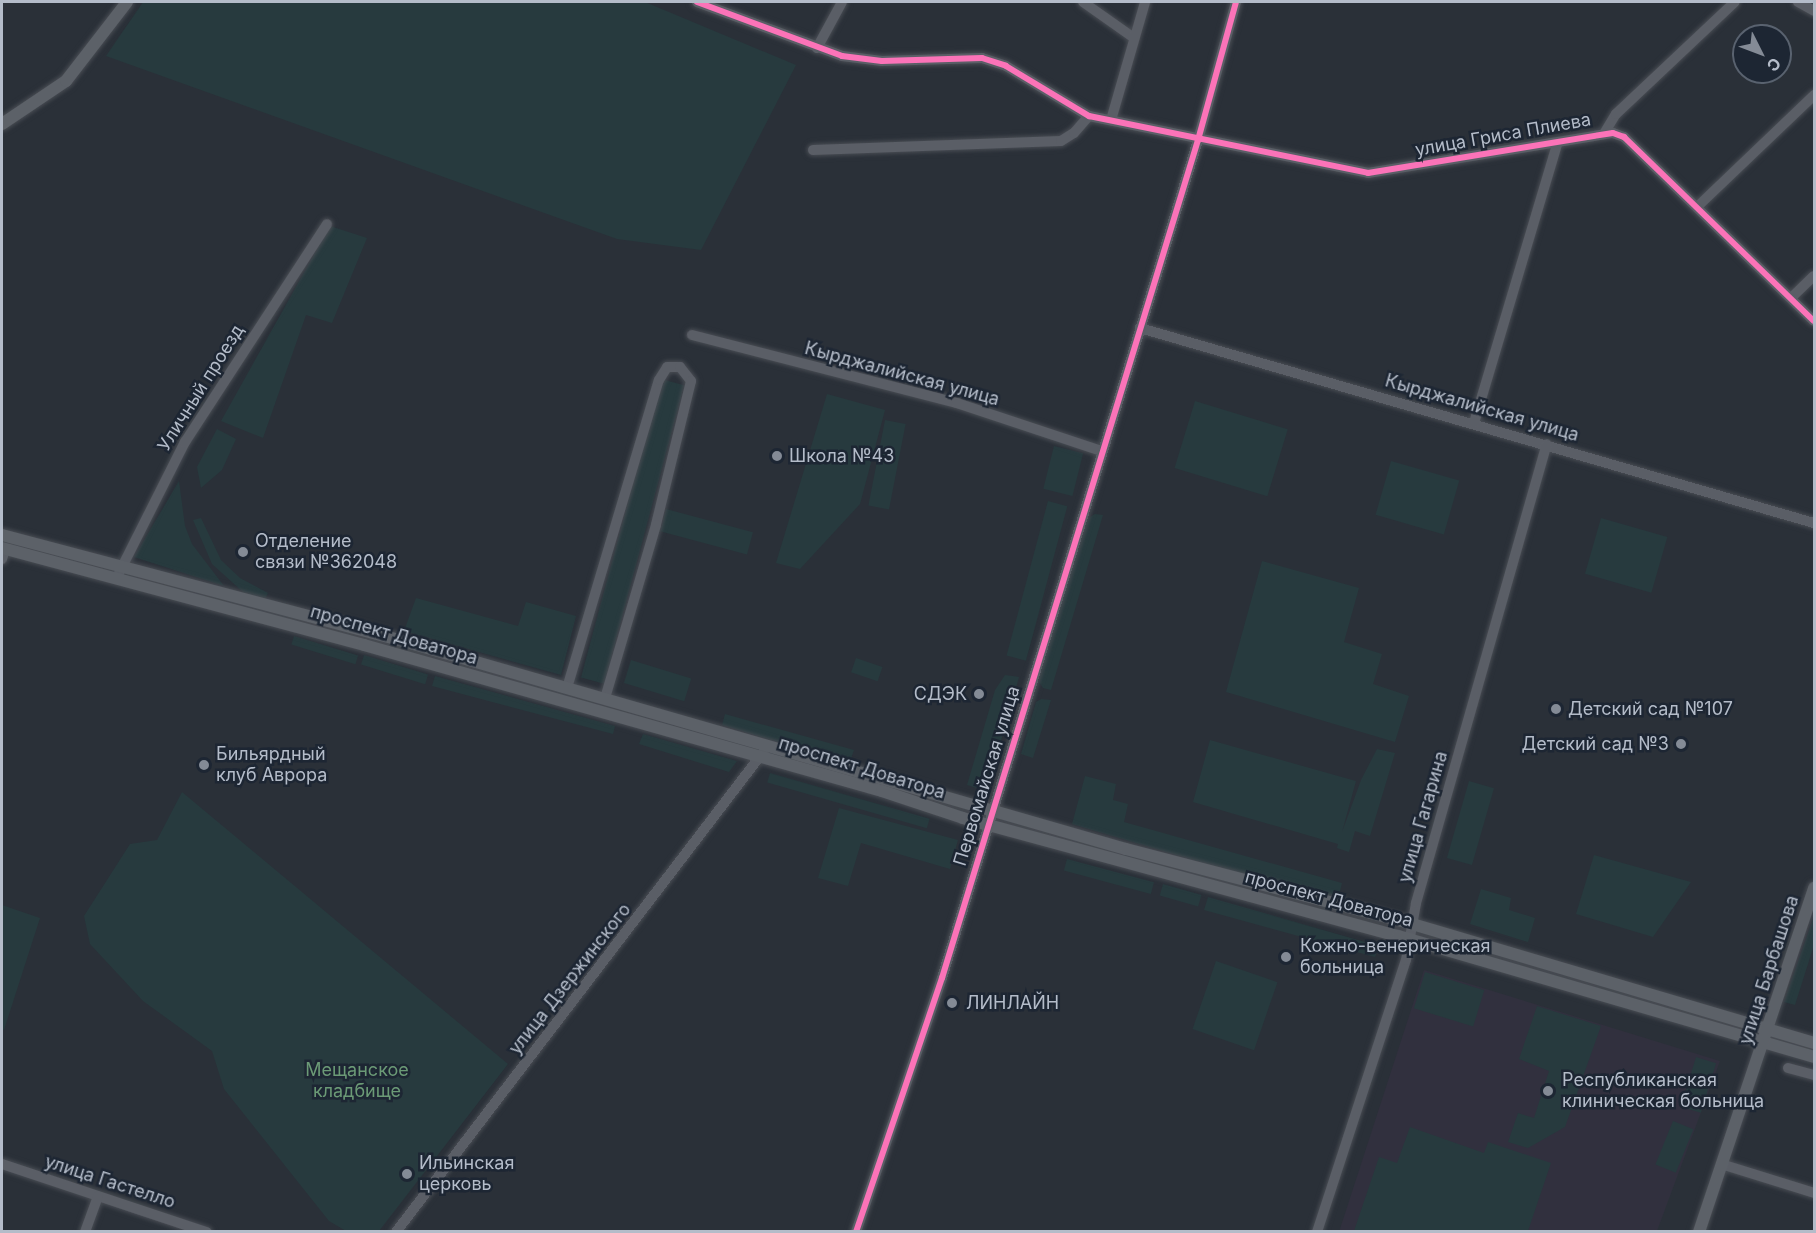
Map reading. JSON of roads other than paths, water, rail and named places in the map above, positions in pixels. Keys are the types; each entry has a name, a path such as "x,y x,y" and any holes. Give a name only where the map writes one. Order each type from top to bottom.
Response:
{"main road":[{"path":"2,124 66,81 127,2"},
{"name":"проспект Доватора","path":"2,535 119,572 761,757 988,825 1410,939 1815,1057"},
{"name":"проспект Доватора","path":"3,552 119,572 605,698 992,811 1412,924 1768,1031 1815,1043"},
{"name":"улица Барбашова","path":"1699,1232 1765,1044 1815,888"}],"street":[{"path":"697,2 817,48 865,60 982,58 1006,66 1089,116 1074,133 1060,141 813,150"},
{"path":"817,48 842,2"},
{"path":"1083,2 1134,38"},
{"path":"1111,120 1145,2"},
{"name":"Первомайская улица","path":"856,1232 938,989 1198,140 1236,2"},
{"path":"1605,132 1616,114 1735,2"},
{"path":"1798,2 1815,11"},
{"path":"1697,207 1815,95"},
{"name":"улица Гриса Плиева","path":"1089,116 1368,173 1557,144 1605,132 1624,137 1815,321"},
{"path":"1474,423 1557,144"},
{"name":"Уличный проезд","path":"119,572 200,417 327,224"},
{"path":"1792,297 1815,276"},
{"name":"Кырджалийская улица","path":"1140,328 1815,523"},
{"name":"Кырджалийская улица","path":"692,335 957,403 1101,452"},
{"path":"567,688 659,380 667,367 675,366 686,370 691,381 656,525 605,698"},
{"name":"улица Гагарина","path":"1317,1232 1406,960 1412,924 1547,444"},
{"name":"улица Дзержинского","path":"396,1232 768,745"},
{"path":"1788,1068 1815,1075"},
{"name":"улица Гастелло","path":"2,1164 207,1232"},
{"path":"1721,1164 1815,1193"},
{"path":"85,1232 98,1196"}],"place":[{"name":"Школа №43","path":"777,456"},
{"name":"Отделение связи №362048","path":"243,552"},
{"name":"СДЭК","path":"979,694"},
{"name":"Детский сад №107","path":"1556,709"},
{"name":"Детский сад №3","path":"1681,744"},
{"name":"Бильярдный клуб Аврора","path":"204,765"},
{"name":"Кожно-венерическая больница","path":"1286,957"},
{"name":"ЛИНЛАЙН","path":"952,1003"},
{"name":"Республиканская клиническая больница","path":"1548,1091"},
{"name":"Ильинская церковь","path":"407,1174"}],"park label":[{"name":"Мещанское кладбище","path":"357,1081"}]}
